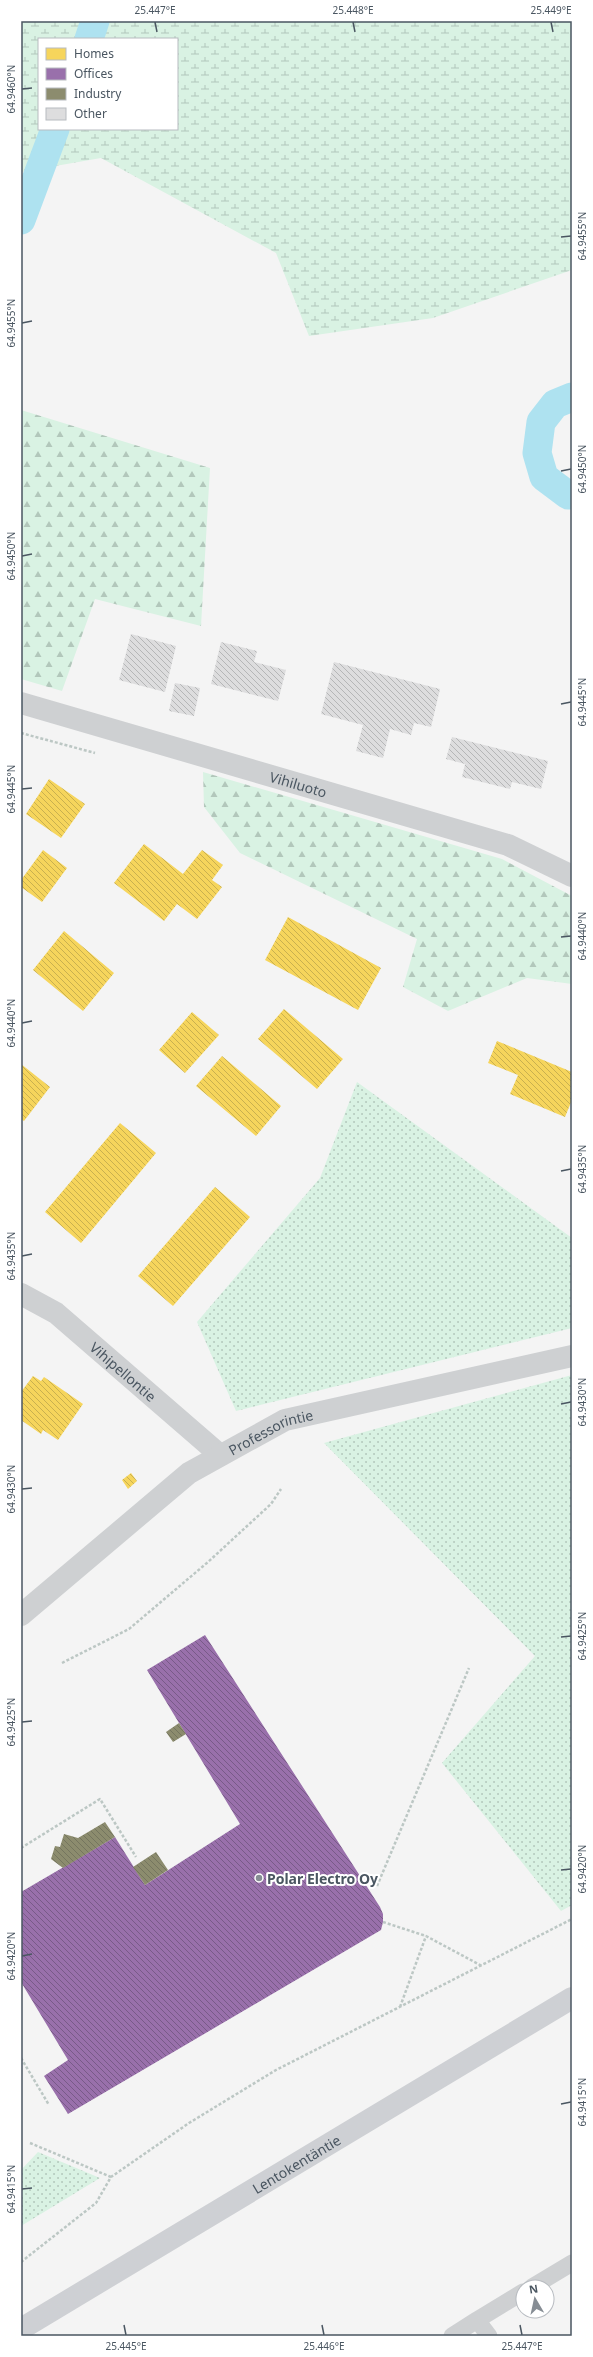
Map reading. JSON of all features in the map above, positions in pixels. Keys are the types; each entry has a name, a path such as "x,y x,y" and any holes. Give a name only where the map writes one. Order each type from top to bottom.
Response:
{"main road":[{"name":"Lentokentäntie","path":"21,2329 572,1998"}],"street":[{"name":"Vihiluoto","path":"21,703 508,845 572,876"},
{"name":"Vihipellontie","path":"21,1294 56,1313 220,1455"},
{"name":"Professorintie","path":"21,1615 188,1473 285,1420 572,1356"}],"lane":[{"path":"545,2279 572,2263"},
{"path":"452,2336 515,2297"},
{"path":"477,2320 489,2336"}],"path":[{"path":"62,1663 129,1628 237,1536 271,1504 281,1489"},
{"path":"377,1886 469,1668"},
{"path":"21,1848 100,1799 136,1858"},
{"path":"21,2262 96,2203 111,2177 189,2124 276,2070 572,1919"},
{"path":"383,1922 426,1936 482,1966"},
{"path":"400,2008 426,1936"},
{"path":"21,2058 49,2105"},
{"path":"30,2143 111,2177"}],"green space":[{"path":"21,21 572,21 572,270 433,318 309,336 276,253 101,158 21,172"},
{"path":"21,410 210,468 201,626 95,599 62,691 21,679"},
{"path":"203,772 502,859 572,896 572,984 527,978 448,1011 403,987 417,939 240,853 204,807"},
{"path":"357,1082 572,1238 572,1328 236,1411 197,1322 320,1178"},
{"path":"572,1375 572,1905 561,1911 442,1763 535,1656 324,1443"},
{"path":"38,2152 100,2178 21,2226 21,2170"}],"building: Homes":[{"path":"49,779 85,804 61,838 26,814"},
{"path":"144,844 183,874 202,850 223,865 212,880 222,887 197,919 177,904 164,921 114,883"},
{"path":"43,850 67,868 42,902 21,887 21,880"},
{"path":"288,917 381,968 358,1010 265,960"},
{"path":"64,931 114,973 83,1011 33,970"},
{"path":"284,1009 343,1059 317,1089 258,1039"},
{"path":"192,1012 219,1035 185,1073 159,1050"},
{"path":"497,1041 572,1072 572,1100 565,1117 510,1094 518,1075 488,1063"},
{"path":"222,1056 281,1106 256,1136 196,1086"},
{"path":"21,1064 50,1087 24,1121 21,1119"},
{"path":"120,1123 156,1153 81,1243 45,1212"},
{"path":"215,1187 250,1217 173,1306 138,1276"},
{"path":"33,1376 41,1381 44,1377 83,1404 58,1440 43,1430 41,1434 21,1420 21,1392"},
{"path":"131,1473 137,1481 128,1489 122,1480"}],"building: Offices":[{"name":"Polar Electro Oy","path":"205,1635 380,1907 383,1914 381,1930 68,2114 44,2076 68,2060 21,1982 21,1892 115,1837 145,1885 240,1824 147,1670"}],"building: Industry":[{"path":"179,1723 186,1734 173,1742 166,1732"},
{"path":"105,1822 115,1837 63,1868 51,1859 55,1846 60,1847 64,1834 78,1838"},
{"path":"156,1852 168,1870 145,1885 133,1867"}],"building: Other":[{"path":"131,634 176,646 165,692 119,680"},
{"path":"221,642 257,651 254,662 286,670 278,701 211,684"},
{"path":"334,662 440,689 431,727 414,723 411,735 390,729 383,758 356,751 363,725 321,714"},
{"path":"175,683 200,688 194,716 169,711"},
{"path":"452,737 548,761 541,789 512,782 510,789 462,777 465,764 446,759"}],"waterway":[{"path":"89,38 95,21"},
{"path":"21,220 55,130"},
{"path":"572,397 555,404 541,422 537,453 544,477 568,495 572,495"}],"place":[{"name":"Polar Electro Oy","path":"259,1878"}]}
